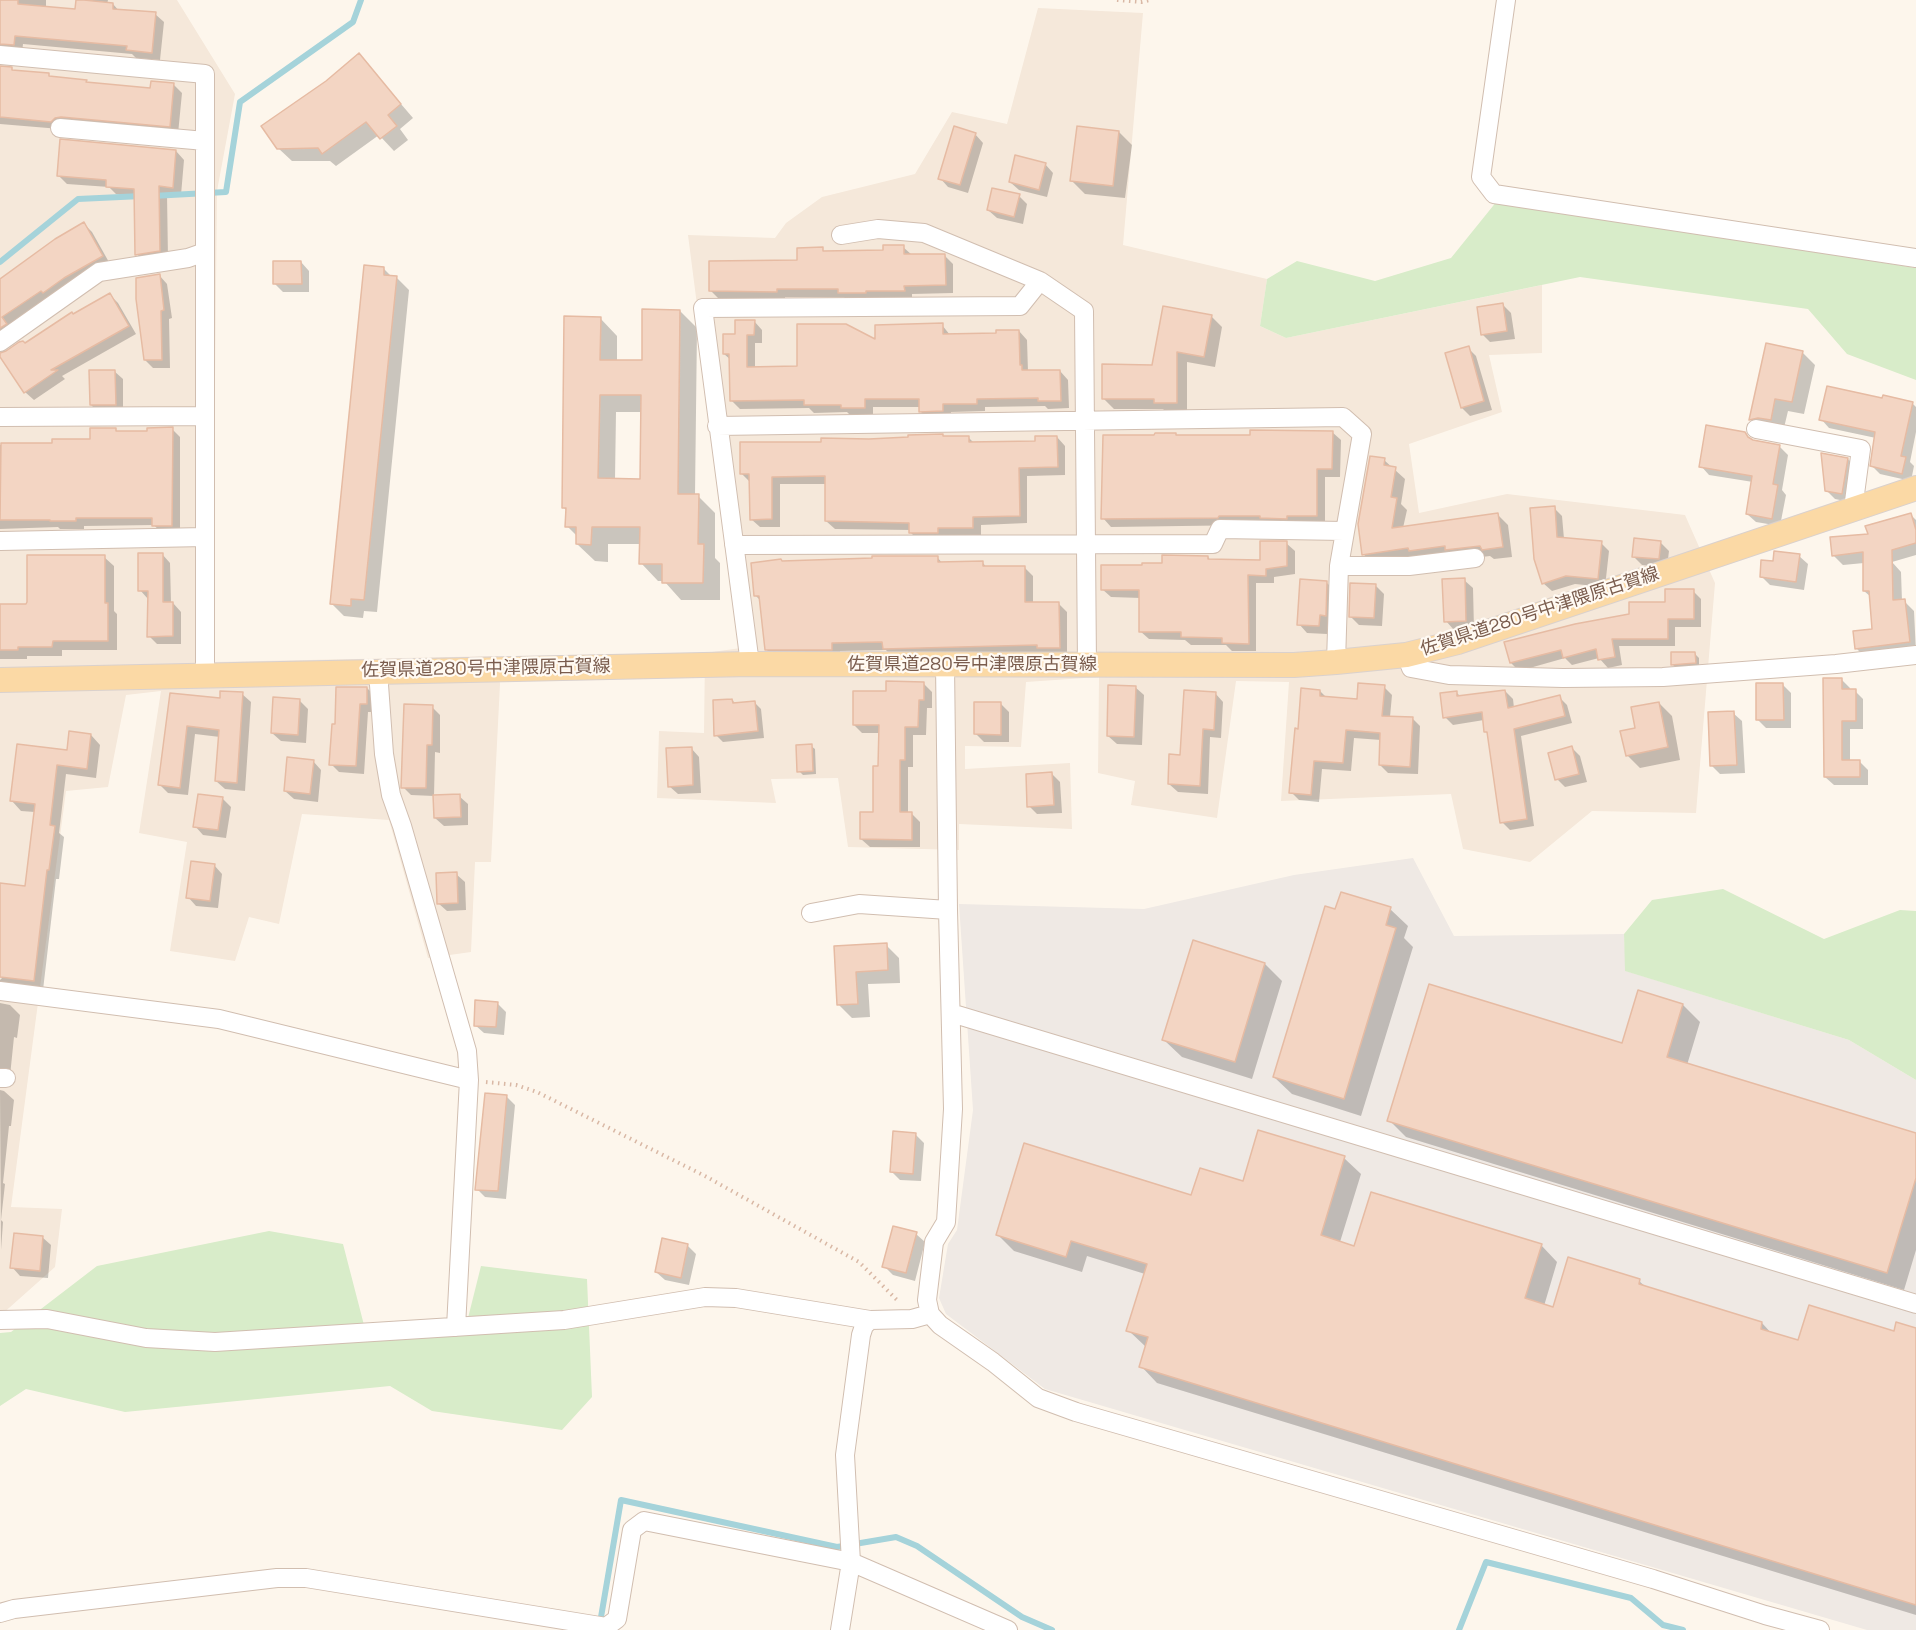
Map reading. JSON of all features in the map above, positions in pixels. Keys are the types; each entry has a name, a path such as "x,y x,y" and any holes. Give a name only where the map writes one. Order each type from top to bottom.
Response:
{"main road":[{"name":"佐賀県道280号中津隈原古賀線","path":"0,680 750,664 1294,665 1406,655 1458,642 1916,488"}],"street":[{"path":"1506,0 1481,177 1494,194 1916,258"},
{"path":"0,55 205,74 205,675"},
{"path":"60,128 205,141"},
{"path":"841,235 878,229 924,234 1040,281 1084,311 1087,665"},
{"path":"0,342 99,272 188,258 205,252"},
{"path":"750,664 703,308 1020,306 1040,281"},
{"path":"0,417 205,416"},
{"path":"717,426 1343,417 1362,434 1339,566 1336,662"},
{"path":"1756,429 1861,449 1853,509"},
{"path":"734,545 1213,544 1220,529 1344,531"},
{"path":"0,541 205,537"},
{"path":"1339,566 1408,566 1474,558"},
{"path":"1406,655 1411,668 1449,675 1563,678 1663,677 1916,656"},
{"path":"945,665 953,1109 946,1222 934,1242 927,1300 930,1314 940,1325 993,1362 1038,1398 1076,1412 1820,1630"},
{"path":"378,671 384,754 391,795 467,1051 469,1080 456,1327"},
{"path":"811,913 859,904 948,910"},
{"path":"0,991 219,1019 469,1080"},
{"path":"951,1013 1916,1304"},
{"path":"0,1320 47,1319 146,1338 215,1342 564,1320 705,1297 736,1298 870,1320 912,1319 930,1314"},
{"path":"840,1630 851,1562 845,1455 861,1335 864,1326 870,1320"},
{"path":"0,1613 14,1609 277,1578 306,1578 600,1626 617,1619 633,1530 644,1521 851,1562 1008,1630"}],"path":[{"path":"1117,0 1141,2 1150,0"},
{"path":"469,1080 516,1085 537,1092 705,1176 859,1262 901,1305 930,1314"}],"shaded area":[{"path":"0,0 177,0 235,94 217,191 212,662 498,656 500,684 491,862 475,862 471,952 428,958 389,820 302,814 279,924 249,917 235,961 170,951 187,842 139,833 161,691 126,695 108,787 66,791 11,1207 62,1209 55,1267 0,1316"},
{"path":"1038,8 1143,13 1123,245 1267,279 1260,326 1286,338 1542,285 1542,353 1489,355 1502,412 1409,444 1419,513 1507,494 1685,515 1715,583 1696,813 1592,811 1530,862 1463,849 1451,794 1281,801 1289,682 1236,681 1217,818 1131,805 1135,781 1098,773 1099,677 1026,682 1021,747 965,746 965,769 1070,763 1072,829 959,824 959,850 848,847 838,778 771,779 776,803 657,798 659,731 704,733 705,653 741,648 688,235 775,238 786,223 822,197 915,174 952,112 1007,124"},
{"path":"1413,858 1454,936 1624,934 1626,971 1849,1040 1916,1080 1916,1630 1867,1630 1045,1389 946,1314 939,1298 948,1244 957,1230 973,1110 959,904 1144,909 1294,875"}],"green space":[{"path":"1497,201 1916,268 1916,380 1847,354 1808,309 1580,277 1286,338 1260,326 1267,279 1297,261 1375,281 1451,258"},
{"path":"1723,889 1824,939 1900,910 1916,911 1916,1080 1849,1040 1625,971 1624,934 1652,900"},
{"path":"269,1231 343,1244 364,1325 468,1318 481,1266 587,1279 592,1397 562,1430 432,1411 390,1386 125,1412 26,1389 0,1406 0,1333 11,1332 97,1266"}],"building":[{"path":"0,0 18,0 18,4 75,9 76,0 84,0 113,3 113,9 156,12 152,53 126,50 127,46 15,36 14,45 0,44"},
{"path":"359,53 401,104 388,115 397,126 380,139 366,122 322,154 318,148 277,149 261,126 326,81"},
{"path":"0,66 12,67 12,70 49,73 49,76 87,80 86,82 150,88 151,81 174,83 170,127 61,117 51,122 0,117"},
{"path":"954,126 976,133 960,185 938,179"},
{"path":"1077,126 1119,131 1113,186 1070,181"},
{"path":"60,139 176,150 173,188 159,186 160,251 135,255 134,189 106,187 106,180 57,176"},
{"path":"1015,155 1046,163 1039,190 1009,182"},
{"path":"992,188 1020,194 1014,217 987,210"},
{"path":"84,222 103,256 43,293 41,291 2,317 7,324 0,328 0,279 55,239"},
{"path":"883,245 904,245 904,254 945,254 946,285 904,286 905,291 866,291 866,293 838,293 838,289 777,289 777,292 709,291 709,261 797,260 797,248 823,247 823,251 883,250"},
{"path":"273,261 301,261 302,284 273,284"},
{"path":"364,265 384,267 384,275 397,276 364,600 351,599 351,606 330,604"},
{"path":"160,274 164,310 161,311 162,360 144,360 136,299 136,278"},
{"path":"110,293 129,326 51,370 58,370 24,393 0,357 0,353 19,342 25,343 72,312 73,314"},
{"path":"1503,303 1507,331 1481,335 1477,307"},
{"path":"1163,306 1212,315 1204,357 1177,352 1177,403 1154,403 1154,399 1102,399 1102,364 1152,365"},
{"path":"642,309 680,310 678,494 699,494 698,544 704,544 703,583 662,583 662,564 639,564 640,527 592,527 591,545 576,544 576,527 565,527 566,508 562,508 564,316 601,317 600,360 642,360","holes":["600,395 641,395 640,479 598,478"]},
{"path":"735,320 755,320 754,335 747,335 747,367 797,366 797,324 846,324 875,339 875,325 943,323 943,334 1019,330 1022,370 1060,370 1061,401 1038,401 1038,398 977,399 977,404 943,404 943,411 919,412 919,399 865,399 865,408 841,408 841,405 804,405 804,400 730,401 729,354 723,354 723,334 735,334"},
{"path":"1766,343 1803,351 1792,402 1775,399 1771,420 1758,418 1749,420"},
{"path":"1469,346 1484,401 1461,408 1445,353"},
{"path":"89,370 115,370 116,405 90,405"},
{"path":"1827,386 1913,402 1901,456 1906,457 1902,474 1870,466 1875,432 1819,420"},
{"path":"1706,425 1745,432 1753,440 1780,445 1773,484 1778,485 1772,519 1746,514 1752,476 1699,467"},
{"path":"173,427 172,526 152,526 152,518 76,518 76,521 0,520 1,443 52,443 52,439 90,439 90,428 147,431 147,428"},
{"path":"1250,430 1333,431 1332,469 1317,469 1317,516 1287,516 1287,519 1260,518 1260,516 1219,516 1218,518 1101,519 1103,435 1176,433 1176,435 1250,435"},
{"path":"943,434 943,436 969,436 969,442 1035,441 1035,436 1057,436 1058,467 1019,468 1020,516 973,517 973,528 938,528 938,533 909,533 909,523 825,521 825,476 772,477 772,519 750,520 749,474 740,474 740,442 821,442 821,438 869,439"},
{"path":"1821,453 1848,458 1842,494 1825,491"},
{"path":"1370,456 1385,458 1384,465 1396,467 1391,497 1397,498 1392,528 1498,513 1503,547 1482,550 1480,546 1445,550 1445,546 1409,551 1408,548 1362,555 1358,524"},
{"path":"1555,506 1557,537 1602,541 1598,579 1566,576 1542,584 1534,559 1530,508"},
{"path":"1911,513 1916,530 1916,543 1892,550 1893,600 1905,599 1910,642 1855,649 1853,631 1872,629 1869,591 1863,591 1863,552 1832,556 1830,537 1868,534 1865,526"},
{"path":"1634,538 1661,541 1659,559 1632,557"},
{"path":"1260,541 1287,541 1287,566 1266,569 1266,576 1248,575 1249,644 1222,643 1222,638 1181,637 1181,632 1139,632 1139,590 1101,590 1101,565 1162,563 1162,555 1260,560"},
{"path":"1774,551 1800,554 1796,582 1760,577 1761,560 1773,561"},
{"path":"138,553 163,553 163,602 173,602 173,636 147,637 148,591 138,591"},
{"path":"27,555 105,555 108,641 53,641 52,647 18,647 18,650 0,650 0,604 26,604 27,602"},
{"path":"872,556 938,556 938,562 983,561 983,566 1025,566 1025,602 1059,602 1060,648 1037,648 1037,645 883,649 882,642 832,643 832,650 765,650 759,596 754,596 751,563 781,559 782,561 872,558"},
{"path":"1465,578 1466,621 1444,622 1442,579"},
{"path":"1300,579 1327,581 1326,616 1320,615 1319,626 1297,625"},
{"path":"1350,583 1376,584 1374,618 1349,617"},
{"path":"1665,589 1694,589 1694,619 1668,619 1668,639 1612,639 1615,657 1598,660 1596,649 1563,658 1561,650 1510,663 1504,642 1575,624 1629,614 1629,602 1665,602"},
{"path":"1671,652 1695,652 1696,663 1671,665"},
{"path":"1823,678 1842,678 1842,689 1856,689 1856,721 1842,721 1842,760 1860,760 1860,777 1824,777"},
{"path":"886,681 924,682 924,700 919,700 918,727 905,727 905,760 900,760 900,812 912,812 912,840 860,839 860,812 873,812 873,766 878,766 879,725 853,725 853,691 886,691"},
{"path":"1358,683 1385,685 1382,716 1413,717 1410,767 1379,765 1380,733 1346,730 1343,763 1314,761 1311,795 1289,793 1301,688 1320,690 1320,696 1357,699"},
{"path":"1756,683 1783,683 1784,720 1756,720"},
{"path":"1108,685 1136,686 1134,737 1107,736"},
{"path":"336,687 367,687 367,704 360,704 356,766 329,765 332,724 335,724"},
{"path":"1184,690 1216,692 1214,730 1203,729 1200,786 1168,784 1169,754 1180,755"},
{"path":"1505,690 1508,708 1560,695 1565,716 1514,729 1527,819 1500,823 1482,712 1443,718 1440,693 1457,691 1457,696"},
{"path":"220,691 243,692 237,783 215,781 219,730 187,726 180,788 158,785 170,693 220,698"},
{"path":"273,697 300,699 298,735 271,733"},
{"path":"732,699 733,703 755,701 758,731 714,736 713,700"},
{"path":"974,702 1001,702 1001,735 974,734"},
{"path":"1659,702 1668,747 1626,756 1620,731 1635,728 1631,707"},
{"path":"404,704 433,705 432,745 427,745 426,788 401,788"},
{"path":"1734,711 1737,765 1710,766 1708,712"},
{"path":"69,731 91,734 87,769 57,765 50,825 55,826 49,870 47,870 34,981 0,977 0,883 25,886 35,804 10,801 17,744 67,750"},
{"path":"812,744 813,771 797,772 796,745"},
{"path":"1572,746 1579,774 1555,780 1548,753"},
{"path":"692,747 693,785 668,787 666,748"},
{"path":"287,757 314,760 310,794 284,791"},
{"path":"1052,772 1054,805 1027,807 1026,774"},
{"path":"198,794 223,797 218,830 193,827"},
{"path":"460,794 461,817 434,818 433,795"},
{"path":"191,861 215,864 210,901 186,898"},
{"path":"457,872 458,903 437,904 436,873"},
{"path":"1341,892 1391,907 1386,925 1396,928 1344,1099 1273,1077 1325,906 1335,909"},
{"path":"1193,940 1265,963 1235,1062 1162,1040"},
{"path":"887,943 888,970 856,972 858,1004 837,1005 834,946"},
{"path":"1429,984 1622,1043 1638,990 1683,1004 1667,1057 1916,1133 1916,1178 1887,1273 1387,1121"},
{"path":"475,1000 498,1002 496,1027 474,1026"},
{"path":"485,1093 507,1095 498,1191 475,1190"},
{"path":"1258,1130 1345,1156 1321,1235 1354,1246 1371,1192 1542,1244 1525,1298 1553,1307 1568,1257 1640,1279 1639,1284 1762,1322 1761,1329 1798,1340 1809,1305 1894,1331 1896,1322 1916,1328 1916,1605 1139,1367 1148,1337 1126,1331 1147,1264 1071,1241 1066,1257 996,1235 1024,1143 1191,1195 1200,1168 1243,1181"},
{"path":"893,1131 916,1133 913,1174 890,1172"},
{"path":"893,1226 917,1232 906,1273 882,1267"},
{"path":"14,1233 43,1236 40,1271 10,1268"},
{"path":"662,1238 688,1244 681,1278 655,1272"}],"waterway":[{"path":"152,196 226,192 240,102 353,22 361,0"},
{"path":"0,262 78,199 142,196"},
{"path":"600,1623 621,1500 837,1547 896,1537 917,1546 1022,1617 1052,1630"},
{"path":"1459,1630 1486,1562 1631,1598 1663,1625 1683,1630"}]}
